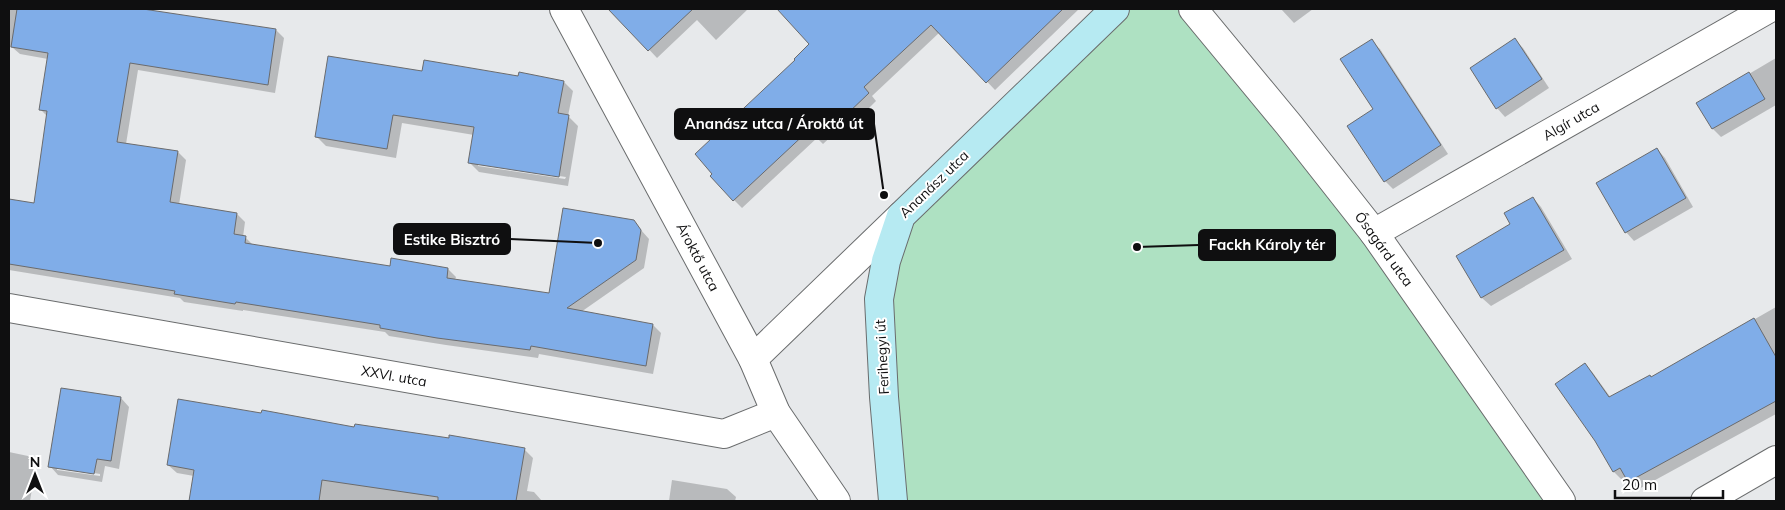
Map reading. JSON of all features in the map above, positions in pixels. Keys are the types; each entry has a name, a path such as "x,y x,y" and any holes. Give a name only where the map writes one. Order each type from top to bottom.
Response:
{"street":[{"name":"Ároktő utca","path":"564,9 753,359 776,413 836,501"},
{"name":"Ananász utca","path":"753,359 1115,9"},
{"name":"Ősagárd utca","path":"1193,9 1289,125 1374,233 1561,501"},
{"name":"Algír utca","path":"1374,233 1768,9"},
{"name":"Ferihegyi út","path":"893,501 884,397 879,299 886,261 901,216"},
{"name":"XXVI. utca","path":"9,308 724,434 776,413"},
{"path":"1705,501 1776,460"}],"green space":[{"path":"1115,9 1193,9 1561,501 893,501 879,299 901,216"}],"building":[{"path":"17,9 143,9 276,29 268,85 130,63 117,142 178,151 170,202 237,213 234,234 246,236 245,243 390,266 391,258 448,268 447,278 549,293 563,208 634,220 641,230 636,260 567,308 653,324 646,366 531,346 530,350 437,338 380,328 380,325 174,294 175,291 9,264 9,199 34,203 47,111 39,110 48,53 11,47"},
{"path":"608,9 693,9 648,51"},
{"path":"777,9 1063,9 986,83 931,25 864,87 869,93 846,115 842,110 815,137 809,130 733,201 710,176 712,174 695,154 795,60 809,44"},
{"path":"1515,38 1542,79 1496,109 1470,68"},
{"path":"1372,39 1441,145 1384,182 1347,126 1373,109 1340,59"},
{"path":"328,56 422,71 424,60 518,76 519,72 564,81 558,113 569,115 559,177 468,163 474,127 393,115 387,149 315,137"},
{"path":"1749,72 1765,99 1712,129 1696,103"},
{"path":"1657,148 1686,198 1625,233 1596,183"},
{"path":"1533,197 1564,250 1481,298 1456,256 1510,224 1504,213"},
{"path":"1754,318 1776,357 1776,401 1628,482 1620,468 1613,472 1595,441 1555,384 1585,363 1609,397 1650,375 1651,377"},
{"path":"61,388 121,397 111,461 97,459 94,474 48,467"},
{"path":"178,399 261,413 262,410 354,427 355,424 449,438 449,435 525,448 516,501 438,501 438,497 322,480 319,501 189,501 194,470 167,465"}],"place":[{"name":"Ananász utca / Ároktő út","path":"884,195"},
{"name":"Estike Bisztró","path":"598,243"},
{"name":"Fackh Károly tér","path":"1137,247"}]}
